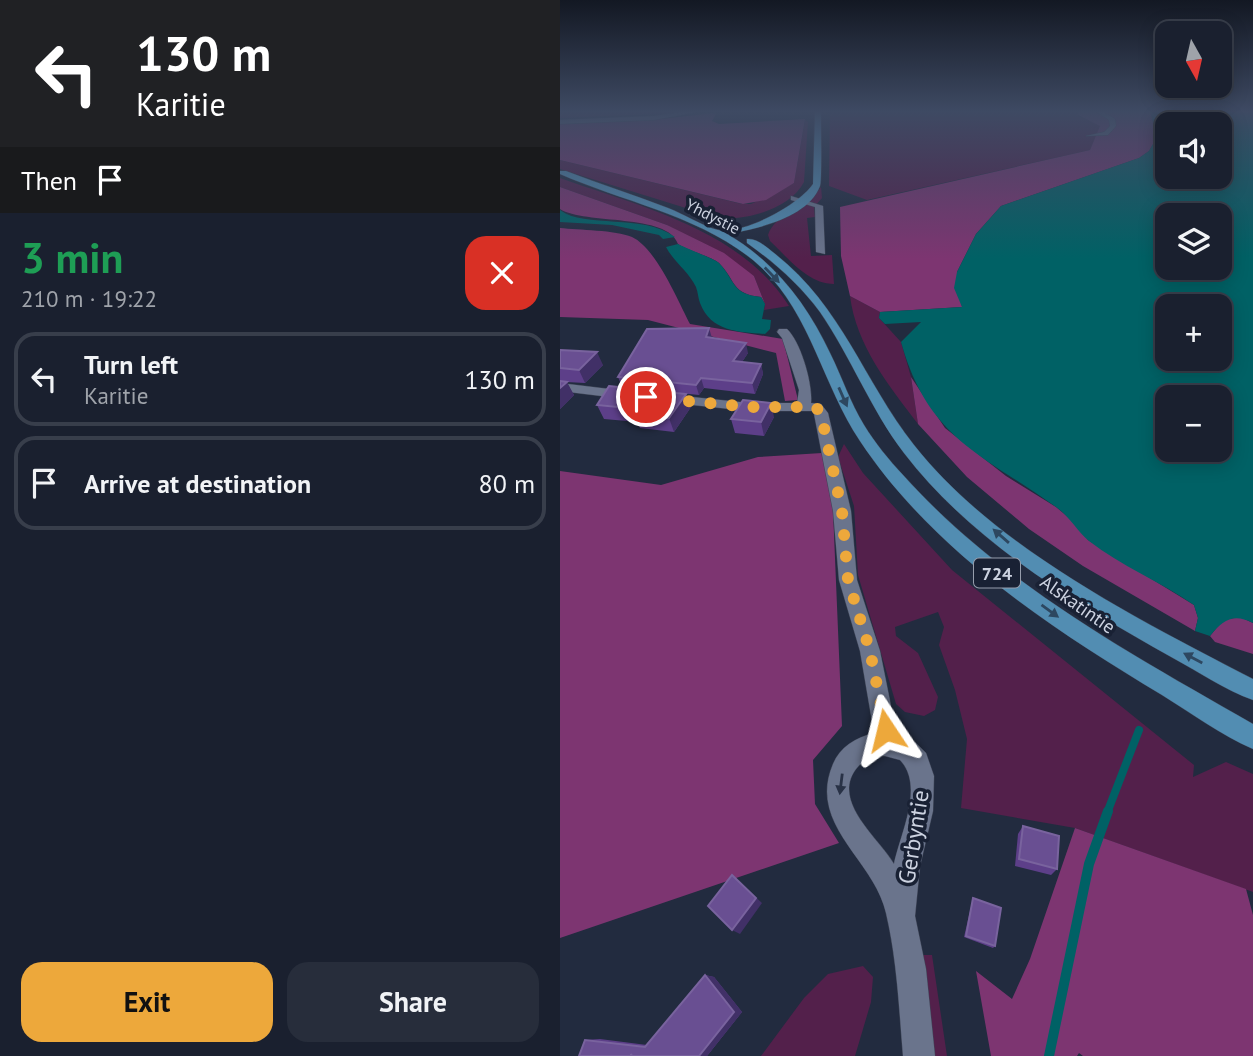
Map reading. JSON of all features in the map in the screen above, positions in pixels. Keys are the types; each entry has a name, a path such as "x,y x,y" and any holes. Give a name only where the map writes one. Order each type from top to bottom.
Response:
{"main road":[{"path":"772,257 761,230 817,184 816,160"},
{"name":"Yhdystie","path":"561,173 692,212 772,257 806,287 824,311"},
{"path":"725,230 799,199"},
{"path":"725,230 780,215"},
{"name":"Yhdystie","path":"725,230 779,282 814,335"},
{"name":"Alskatintie","path":"824,311 881,411 924,466 1006,541 1120,620 1253,690"},
{"name":"Alskatintie","path":"814,335 854,422 898,480 976,557 1097,645 1253,737"}],"street":[{"path":"799,199 819,206 821,252"},
{"path":"783,332 788,337 806,390 804,406"},
{"path":"560,387 749,407 816,407 821,414 842,511 848,580 870,651 887,744"},
{"name":"Gerbyntie","path":"901,918 874,857 853,834 843,816 839,798 839,780 849,758 865,747 887,744 902,748 918,764 924,787 925,796 907,862 901,918 919,1056"}],"shaded area":[{"path":"560,160 742,204 751,204 794,183 798,160 805,160 804,182 789,199 754,215 718,218 560,169"},
{"path":"561,160 798,160 794,183 766,200 743,204"},
{"path":"829,160 1044,160 867,200 829,186"},
{"path":"1045,160 1132,160 1001,206 976,234 957,272 962,307 880,312 850,296 841,256 840,207"},
{"path":"1132,160 1155,160 1155,189 1232,189 1232,160 1253,160 1253,623 1234,618 1219,626 1210,636 1195,631 1198,618 1194,605 1101,550 1056,507 961,441 942,423 926,401 912,375 901,342 921,322 885,324 879,318 880,312 962,307 954,288 957,272 976,234 1001,206"},
{"path":"560,178 655,211 716,239 744,258 768,280 789,306 764,310 765,304 754,276 667,225 560,187"},
{"path":"560,187 667,225 724,253 754,276 765,304 761,297 739,289 719,263 678,244 671,234 659,228 572,214 560,209"},
{"path":"821,187 822,198 814,207 815,217 807,218 811,256 832,255 834,284 807,275 770,241 768,235 777,221"},
{"path":"560,210 584,219 647,225 675,237 663,239 659,235 612,225 560,222"},
{"path":"560,228 616,233 632,237 641,243 666,276 690,324 783,339 798,400 785,401 776,353 648,320 560,317"},
{"path":"678,244 716,261 739,290 761,297 765,304 762,319 771,320 770,329 765,334 736,331 711,320 700,303 693,282 666,247"},
{"path":"850,296 880,312 879,318 901,342 911,377 918,424 875,364 859,331"},
{"path":"911,377 945,428 1006,476 1056,507 1074,522 1088,540 1194,605 1198,618 1195,631 1083,566 1029,529 967,477 918,424"},
{"path":"844,444 863,473 952,570 1194,765 1193,777 1226,762 1253,774 1253,892 1075,828 961,808 967,739 955,690 939,645 944,627 938,612 895,627 896,636 918,653 938,697 935,710 924,716 905,712 896,704 858,575 854,506 838,457"},
{"path":"822,453 833,510 842,726 813,760 815,804 839,843 560,938 560,471 661,485 758,457"},
{"path":"1240,617 1253,623 1253,654 1215,642 1210,636 1223,620"},
{"path":"1075,828 1246,889 1253,915 1253,1056 1083,1056 1079,1053 1077,1056 991,1056 976,971 1012,999 1030,959"},
{"path":"920,955 932,955 947,1056 933,1056"},
{"path":"863,966 873,977 871,1002 855,1056 761,1056 804,998 828,974"}],"building":[{"path":"709,328 706,337 746,343 733,361 761,364 752,383 701,378 696,385 618,377 647,329"},
{"path":"560,350 597,352 579,370 560,368"},
{"path":"609,386 686,394 669,418 634,414 638,409 597,405"},
{"path":"743,400 771,403 761,422 731,419"},
{"path":"1023,826 1059,836 1057,869 1019,859"},
{"path":"732,875 756,898 732,930 708,906"},
{"path":"973,898 1001,908 995,946 966,936"},
{"path":"705,975 734,1012 699,1056 579,1056 585,1040 645,1047"}],"waterway":[{"path":"1107,813 1139,730"},
{"path":"1049,1056 1089,864 1108,811"}],"route":[{"path":"646,397 749,407 816,407 821,414 842,511 848,580 870,651 886,730"}]}
